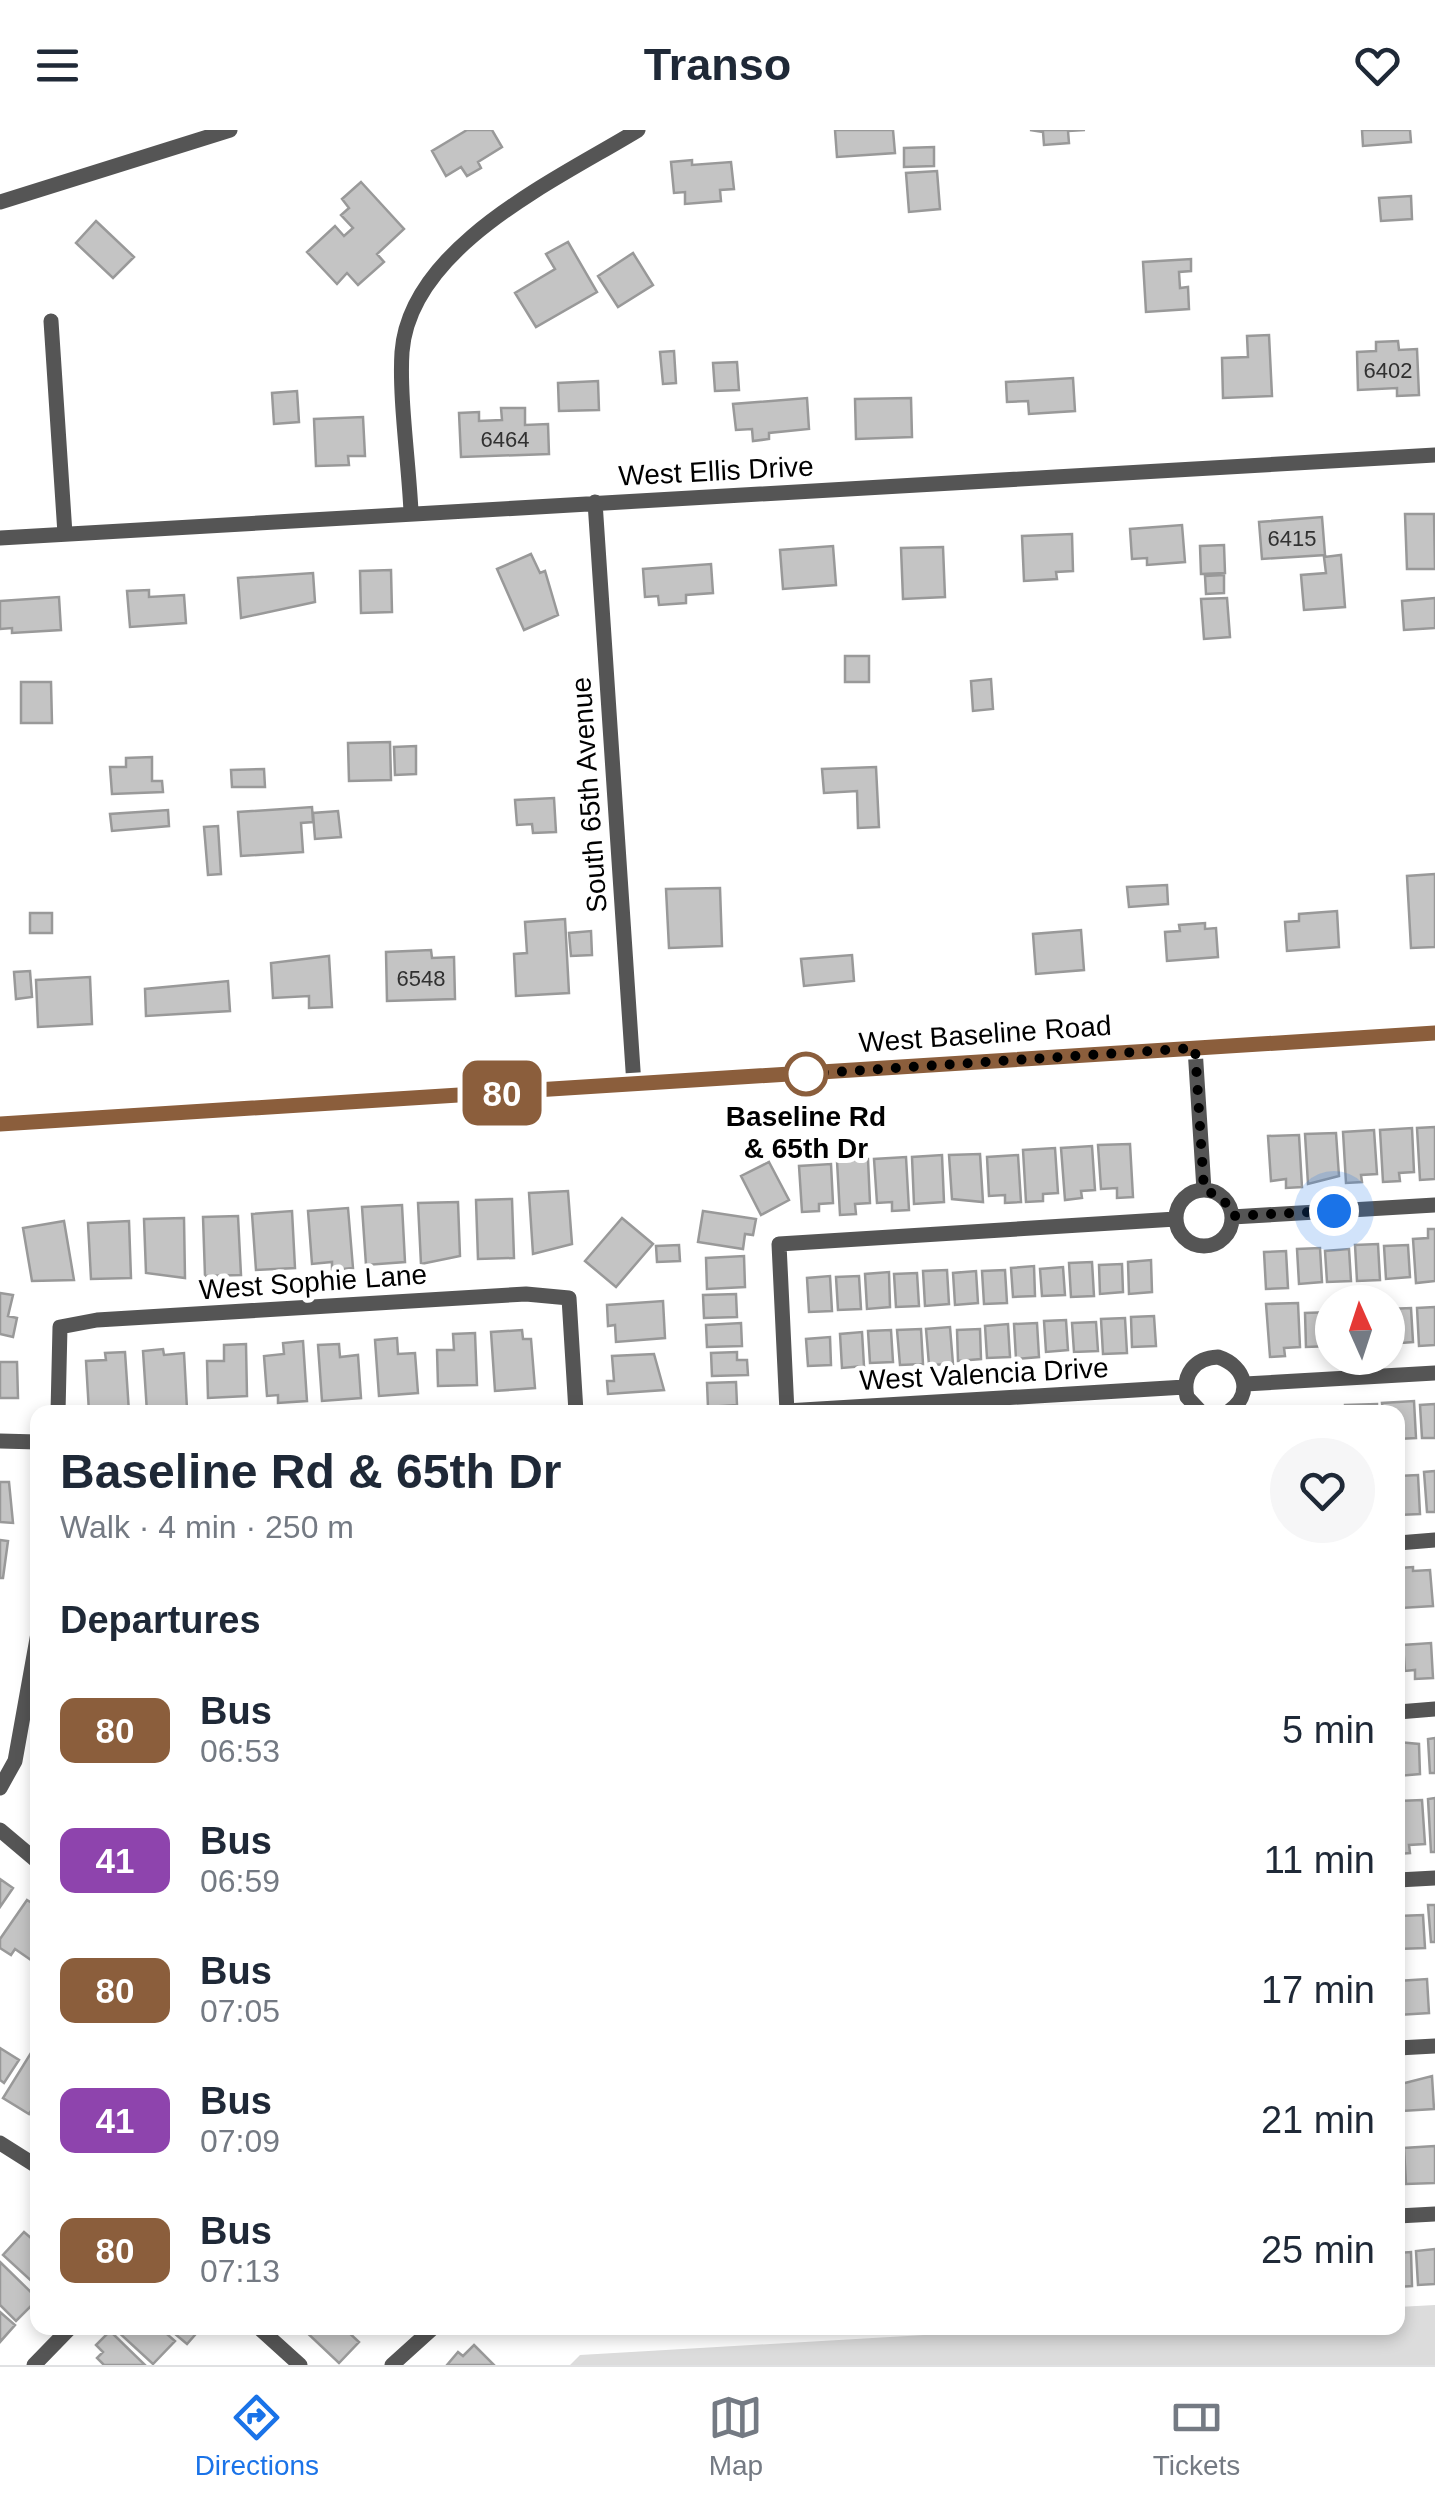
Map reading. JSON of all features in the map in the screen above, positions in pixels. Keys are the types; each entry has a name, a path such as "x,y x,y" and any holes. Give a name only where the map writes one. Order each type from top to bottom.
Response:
{"main road":[{"name":"West Baseline Road","path":"0,1124 1435,1033"}],"street":[{"path":"0,202 230,130"},
{"path":"412,512 402,351 416,298 457,248 532,195 638,130"},
{"path":"51,321 65,534"},
{"name":"West Ellis Drive","path":"0,538 1435,455"},
{"name":"South 65th Avenue","path":"594,502 634,1085"},
{"path":"1195,1048 1204,1190"},
{"path":"1204,1190 1223,1198 1232,1216 1228,1232 1210,1246 1187,1240 1176,1219 1181,1202 1204,1190"},
{"path":"1232,1216 1435,1205"},
{"path":"786,1405 779,1244 1176,1219"},
{"name":"West Sophie Lane","path":"58,1405 60,1327 97,1320 526,1294 569,1298 576,1405"},
{"path":"1192,1405 1185,1388 1191,1368 1208,1357 1236,1366 1244,1384 1236,1405"},
{"path":"1244,1384 1435,1373"},
{"name":"West Valencia Drive","path":"902,1405 1185,1388"},
{"path":"0,1441 30,1442"},
{"path":"1405,1542 1435,1540"},
{"path":"0,1788 15,1761 30,1678"},
{"path":"1405,1711 1435,1709"},
{"path":"0,1830 30,1855"},
{"path":"1405,1880 1435,1878"},
{"path":"1405,2048 1435,2046"},
{"path":"0,2142 30,2161"},
{"path":"1405,2216 1435,2214"},
{"path":"34,2365 63,2335"},
{"path":"268,2335 300,2365"},
{"path":"392,2365 425,2335"}],"shaded area":[{"path":"1435,2305 1435,2365 570,2365 580,2355 923,2335 1405,2335 1405,2307"}],"building":[{"path":"467,130 492,130 502,147 478,162 481,168 467,176 461,167 446,176 432,151"},
{"path":"835,130 893,130 895,153 837,157"},
{"path":"1030,130 1085,130 1068,131 1069,143 1044,145 1043,132"},
{"path":"1362,130 1410,130 1411,142 1363,146"},
{"path":"934,147 934,166 904,167 904,148"},
{"path":"692,160 692,165 731,162 734,189 720,190 721,201 685,204 685,192 674,193 671,162"},
{"path":"937,171 940,209 909,212 906,173"},
{"path":"361,182 404,229 377,254 384,262 358,285 347,273 337,284 307,252 335,226 344,236 353,228 341,215 349,208 342,199"},
{"path":"1411,196 1412,219 1381,221 1379,198"},
{"path":"96,221 134,257 113,278 76,243"},
{"path":"568,242 597,292 536,327 515,293 555,269 546,254"},
{"path":"633,253 653,285 618,307 598,276"},
{"path":"1191,259 1191,271 1179,272 1180,288 1188,287 1189,309 1146,312 1143,262"},
{"path":"1269,335 1272,396 1223,398 1222,358 1248,357 1247,336"},
{"path":"1398,341 1399,350 1417,349 1419,395 1397,396 1397,388 1358,390 1357,352 1376,351 1376,342"},
{"path":"674,351 676,383 663,384 660,352"},
{"path":"737,362 739,390 715,391 713,363"},
{"path":"1073,378 1075,411 1029,414 1028,401 1007,402 1006,382"},
{"path":"598,381 599,410 559,411 558,383"},
{"path":"297,391 299,422 274,424 272,393"},
{"path":"807,398 809,429 769,433 769,439 753,441 752,429 736,430 733,404"},
{"path":"911,398 912,437 856,439 855,399"},
{"path":"501,408 525,408 525,425 548,424 549,454 461,457 459,413 479,412 479,421 502,420"},
{"path":"363,417 365,456 348,456 349,465 316,466 314,419"},
{"path":"1405,514 1434,514 1435,569 1407,569"},
{"path":"1322,517 1325,555 1262,559 1259,522"},
{"path":"1182,525 1185,562 1147,565 1147,558 1132,559 1130,529"},
{"path":"1072,534 1073,571 1056,572 1057,579 1024,581 1022,536"},
{"path":"1224,545 1225,573 1201,574 1200,546"},
{"path":"833,546 836,585 783,589 780,550"},
{"path":"943,547 945,597 903,599 901,548"},
{"path":"531,554 540,573 545,571 558,615 524,630 497,569"},
{"path":"1341,555 1345,607 1304,610 1301,575 1326,573 1324,557"},
{"path":"711,564 713,593 686,595 686,603 659,605 658,596 645,597 643,569"},
{"path":"391,570 392,612 361,613 360,571"},
{"path":"313,573 315,602 241,618 238,578"},
{"path":"1224,575 1224,593 1206,594 1205,576"},
{"path":"149,590 149,597 184,595 186,623 130,627 127,591"},
{"path":"59,597 61,630 12,633 12,628 0,629 0,601"},
{"path":"1227,598 1230,637 1204,639 1201,599"},
{"path":"1435,598 1435,628 1404,630 1402,601"},
{"path":"845,656 869,656 869,682 845,682"},
{"path":"991,679 993,709 973,711 971,681"},
{"path":"21,682 51,682 52,723 21,723"},
{"path":"390,742 391,780 349,781 348,743"},
{"path":"416,746 416,774 395,775 394,747"},
{"path":"152,757 152,781 162,781 163,792 112,794 110,767 126,767 126,758"},
{"path":"876,767 879,827 858,828 857,791 824,793 822,769"},
{"path":"264,769 265,787 232,787 231,770"},
{"path":"554,798 556,832 533,833 532,824 517,825 515,800"},
{"path":"312,807 313,822 301,823 303,852 241,856 238,812"},
{"path":"168,810 169,826 112,831 110,814"},
{"path":"338,811 341,837 315,839 313,813"},
{"path":"218,826 221,874 208,875 204,827"},
{"path":"1435,874 1435,947 1411,948 1407,876"},
{"path":"1167,885 1168,904 1129,907 1127,887"},
{"path":"720,888 722,946 669,948 666,889"},
{"path":"1337,911 1339,947 1287,951 1285,922 1299,921 1299,914"},
{"path":"30,913 52,913 52,933 30,933"},
{"path":"565,919 569,993 516,996 514,954 527,953 525,922"},
{"path":"1205,923 1205,929 1216,928 1218,957 1167,961 1165,932 1180,931 1179,925"},
{"path":"1081,930 1084,970 1036,974 1033,934"},
{"path":"591,931 592,955 571,956 569,933"},
{"path":"431,950 432,958 454,957 455,999 387,1001 386,952"},
{"path":"852,955 854,981 804,986 801,959"},
{"path":"329,956 332,1007 309,1008 309,996 273,998 271,963"},
{"path":"30,971 32,997 16,999 14,972"},
{"path":"90,977 92,1024 38,1027 36,980"},
{"path":"228,981 230,1011 146,1016 145,989"},
{"path":"1435,1127 1435,1179 1420,1180 1417,1128"},
{"path":"1412,1128 1414,1172 1399,1173 1400,1181 1383,1182 1380,1130"},
{"path":"1374,1130 1377,1174 1361,1175 1362,1182 1346,1183 1343,1132"},
{"path":"1336,1133 1339,1176 1308,1184 1305,1134"},
{"path":"1299,1135 1302,1187 1286,1188 1286,1179 1271,1181 1268,1136"},
{"path":"1130,1144 1133,1197 1117,1198 1117,1188 1101,1189 1098,1145"},
{"path":"1092,1146 1095,1190 1081,1191 1082,1198 1065,1200 1061,1148"},
{"path":"1055,1148 1058,1193 1043,1194 1043,1201 1026,1202 1023,1150"},
{"path":"980,1154 983,1202 952,1199 949,1155"},
{"path":"942,1155 944,1202 914,1204 912,1157"},
{"path":"1018,1155 1021,1202 1005,1203 1005,1195 989,1196 987,1157"},
{"path":"906,1157 909,1210 892,1211 892,1202 877,1203 874,1159"},
{"path":"868,1159 870,1203 855,1204 856,1214 840,1215 837,1161"},
{"path":"769,1162 789,1200 761,1215 741,1176"},
{"path":"831,1164 833,1203 819,1204 819,1211 802,1212 799,1166"},
{"path":"568,1191 572,1244 533,1254 529,1193"},
{"path":"512,1199 514,1258 478,1259 476,1200"},
{"path":"458,1202 460,1256 421,1264 418,1203"},
{"path":"402,1205 405,1262 366,1265 362,1207"},
{"path":"348,1208 353,1268 332,1270 332,1262 312,1264 308,1211"},
{"path":"292,1211 295,1268 256,1270 252,1214"},
{"path":"703,1211 756,1219 753,1235 745,1234 743,1249 698,1242"},
{"path":"238,1216 241,1275 205,1276 203,1217"},
{"path":"184,1218 185,1278 146,1273 144,1219"},
{"path":"622,1218 653,1244 616,1287 585,1261"},
{"path":"64,1221 74,1280 32,1281 23,1228"},
{"path":"129,1221 131,1278 91,1279 88,1223"},
{"path":"1428,1229 1435,1229 1435,1281 1416,1283 1413,1239 1428,1238"},
{"path":"1378,1244 1380,1280 1357,1281 1355,1245"},
{"path":"679,1245 680,1261 657,1262 656,1246"},
{"path":"1408,1245 1410,1277 1386,1279 1384,1246"},
{"path":"1320,1248 1322,1282 1299,1284 1297,1249"},
{"path":"1349,1249 1351,1281 1327,1282 1325,1251"},
{"path":"1286,1251 1288,1288 1266,1289 1264,1252"},
{"path":"744,1256 745,1287 707,1289 706,1258"},
{"path":"1151,1260 1152,1292 1129,1294 1128,1262"},
{"path":"1092,1262 1094,1296 1071,1297 1069,1263"},
{"path":"1122,1264 1123,1292 1100,1294 1099,1265"},
{"path":"1034,1266 1035,1296 1013,1297 1011,1268"},
{"path":"1063,1267 1065,1295 1042,1296 1040,1269"},
{"path":"947,1270 949,1304 925,1306 923,1271"},
{"path":"1005,1270 1007,1303 984,1304 982,1271"},
{"path":"976,1271 978,1303 955,1305 953,1273"},
{"path":"889,1272 890,1307 867,1309 865,1274"},
{"path":"917,1273 919,1306 896,1307 894,1274"},
{"path":"830,1276 832,1311 809,1312 807,1278"},
{"path":"859,1276 861,1309 838,1310 836,1277"},
{"path":"0,1293 13,1295 8,1316 17,1318 13,1337 0,1334"},
{"path":"736,1294 737,1317 704,1318 703,1295"},
{"path":"663,1301 665,1338 616,1342 615,1325 608,1326 607,1305"},
{"path":"1298,1303 1300,1347 1284,1348 1285,1356 1270,1357 1266,1304"},
{"path":"1435,1307 1435,1345 1419,1346 1417,1308"},
{"path":"1405,1308 1411,1308 1413,1342 1405,1343"},
{"path":"1305,1313 1315,1313 1315,1347 1306,1347"},
{"path":"1154,1316 1156,1346 1132,1347 1131,1317"},
{"path":"1125,1318 1127,1353 1103,1354 1101,1319"},
{"path":"1066,1320 1068,1350 1046,1352 1044,1321"},
{"path":"1096,1322 1098,1351 1074,1352 1072,1323"},
{"path":"741,1323 742,1346 707,1347 706,1325"},
{"path":"1037,1323 1039,1357 1016,1359 1014,1324"},
{"path":"1008,1324 1010,1357 987,1358 985,1326"},
{"path":"950,1327 953,1364 929,1365 926,1329"},
{"path":"921,1329 923,1364 900,1365 897,1330"},
{"path":"980,1329 981,1359 958,1361 957,1330"},
{"path":"522,1330 523,1339 531,1339 535,1388 495,1391 491,1332"},
{"path":"891,1330 893,1362 870,1363 868,1331"},
{"path":"862,1332 864,1366 842,1368 840,1334"},
{"path":"475,1333 477,1385 438,1386 437,1350 454,1350 453,1334"},
{"path":"830,1337 831,1365 808,1366 806,1339"},
{"path":"397,1338 398,1354 415,1353 418,1393 379,1396 375,1340"},
{"path":"303,1341 307,1401 278,1403 278,1395 267,1396 264,1356 284,1354 283,1343"},
{"path":"246,1344 247,1396 208,1398 207,1361 224,1361 224,1345"},
{"path":"339,1344 340,1357 358,1355 361,1398 322,1401 318,1345"},
{"path":"143,1351 184,1353 187,1405 147,1405"},
{"path":"125,1352 129,1405 89,1405 86,1361 106,1360 105,1353"},
{"path":"737,1352 737,1360 747,1360 748,1375 712,1376 711,1353"},
{"path":"654,1354 664,1390 608,1394 607,1381 614,1381 612,1356"},
{"path":"0,1362 17,1362 18,1398 0,1398"},
{"path":"736,1382 737,1405 708,1405 707,1383"},
{"path":"1414,1401 1416,1438 1405,1439 1405,1405 1382,1403"},
{"path":"1435,1404 1435,1438 1422,1438 1420,1405"},
{"path":"1435,1471 1435,1512 1427,1512 1424,1472"},
{"path":"1418,1475 1420,1514 1405,1515 1405,1476"},
{"path":"0,1482 9,1482 13,1523 0,1522"},
{"path":"0,1540 8,1541 3,1578 0,1578"},
{"path":"1405,1568 1430,1570 1433,1606 1405,1608"},
{"path":"1431,1643 1433,1678 1415,1679 1415,1670 1405,1671 1405,1645"},
{"path":"1435,1738 1435,1773 1430,1773 1428,1739"},
{"path":"1405,1743 1419,1744 1420,1774 1405,1775"},
{"path":"1435,1798 1435,1852 1431,1852 1428,1799"},
{"path":"1422,1800 1425,1844 1409,1845 1410,1853 1405,1853 1405,1801"},
{"path":"0,1879 13,1888 0,1907"},
{"path":"27,1900 30,1902 30,1959 15,1949 11,1955 0,1948 0,1939"},
{"path":"1428,1905 1435,1905 1435,1942 1431,1942"},
{"path":"1423,1915 1425,1948 1405,1949 1405,1916"},
{"path":"1427,1979 1429,2013 1405,2015 1405,1981"},
{"path":"0,2048 19,2060 4,2083 0,2080"},
{"path":"30,2054 30,2112 3,2098"},
{"path":"1432,2076 1434,2109 1405,2111 1405,2083"},
{"path":"1435,2146 1435,2183 1406,2184 1405,2148"},
{"path":"24,2232 30,2237 30,2280 3,2255"},
{"path":"1435,2249 1435,2284 1418,2285 1416,2251"},
{"path":"1405,2252 1411,2252 1412,2286 1405,2286"},
{"path":"0,2262 30,2291 30,2307 16,2321 0,2305"},
{"path":"0,2312 15,2325 0,2342"},
{"path":"106,2335 114,2335 145,2365 104,2365 97,2358 103,2352 96,2345"},
{"path":"121,2335 168,2335 175,2341 153,2364"},
{"path":"176,2335 195,2335 187,2344"},
{"path":"309,2335 352,2335 359,2342 339,2363"},
{"path":"474,2345 494,2365 447,2365 458,2352 463,2356"}],"bus line":[{"name":"80","path":"0,1124 1435,1033"}],"place":[{"name":"Baseline Rd & 65th Dr","path":"806,1074"}],"route":[{"path":"806,1074 1195,1048 1204,1190 1223,1198 1232,1216 1334,1211"}]}
